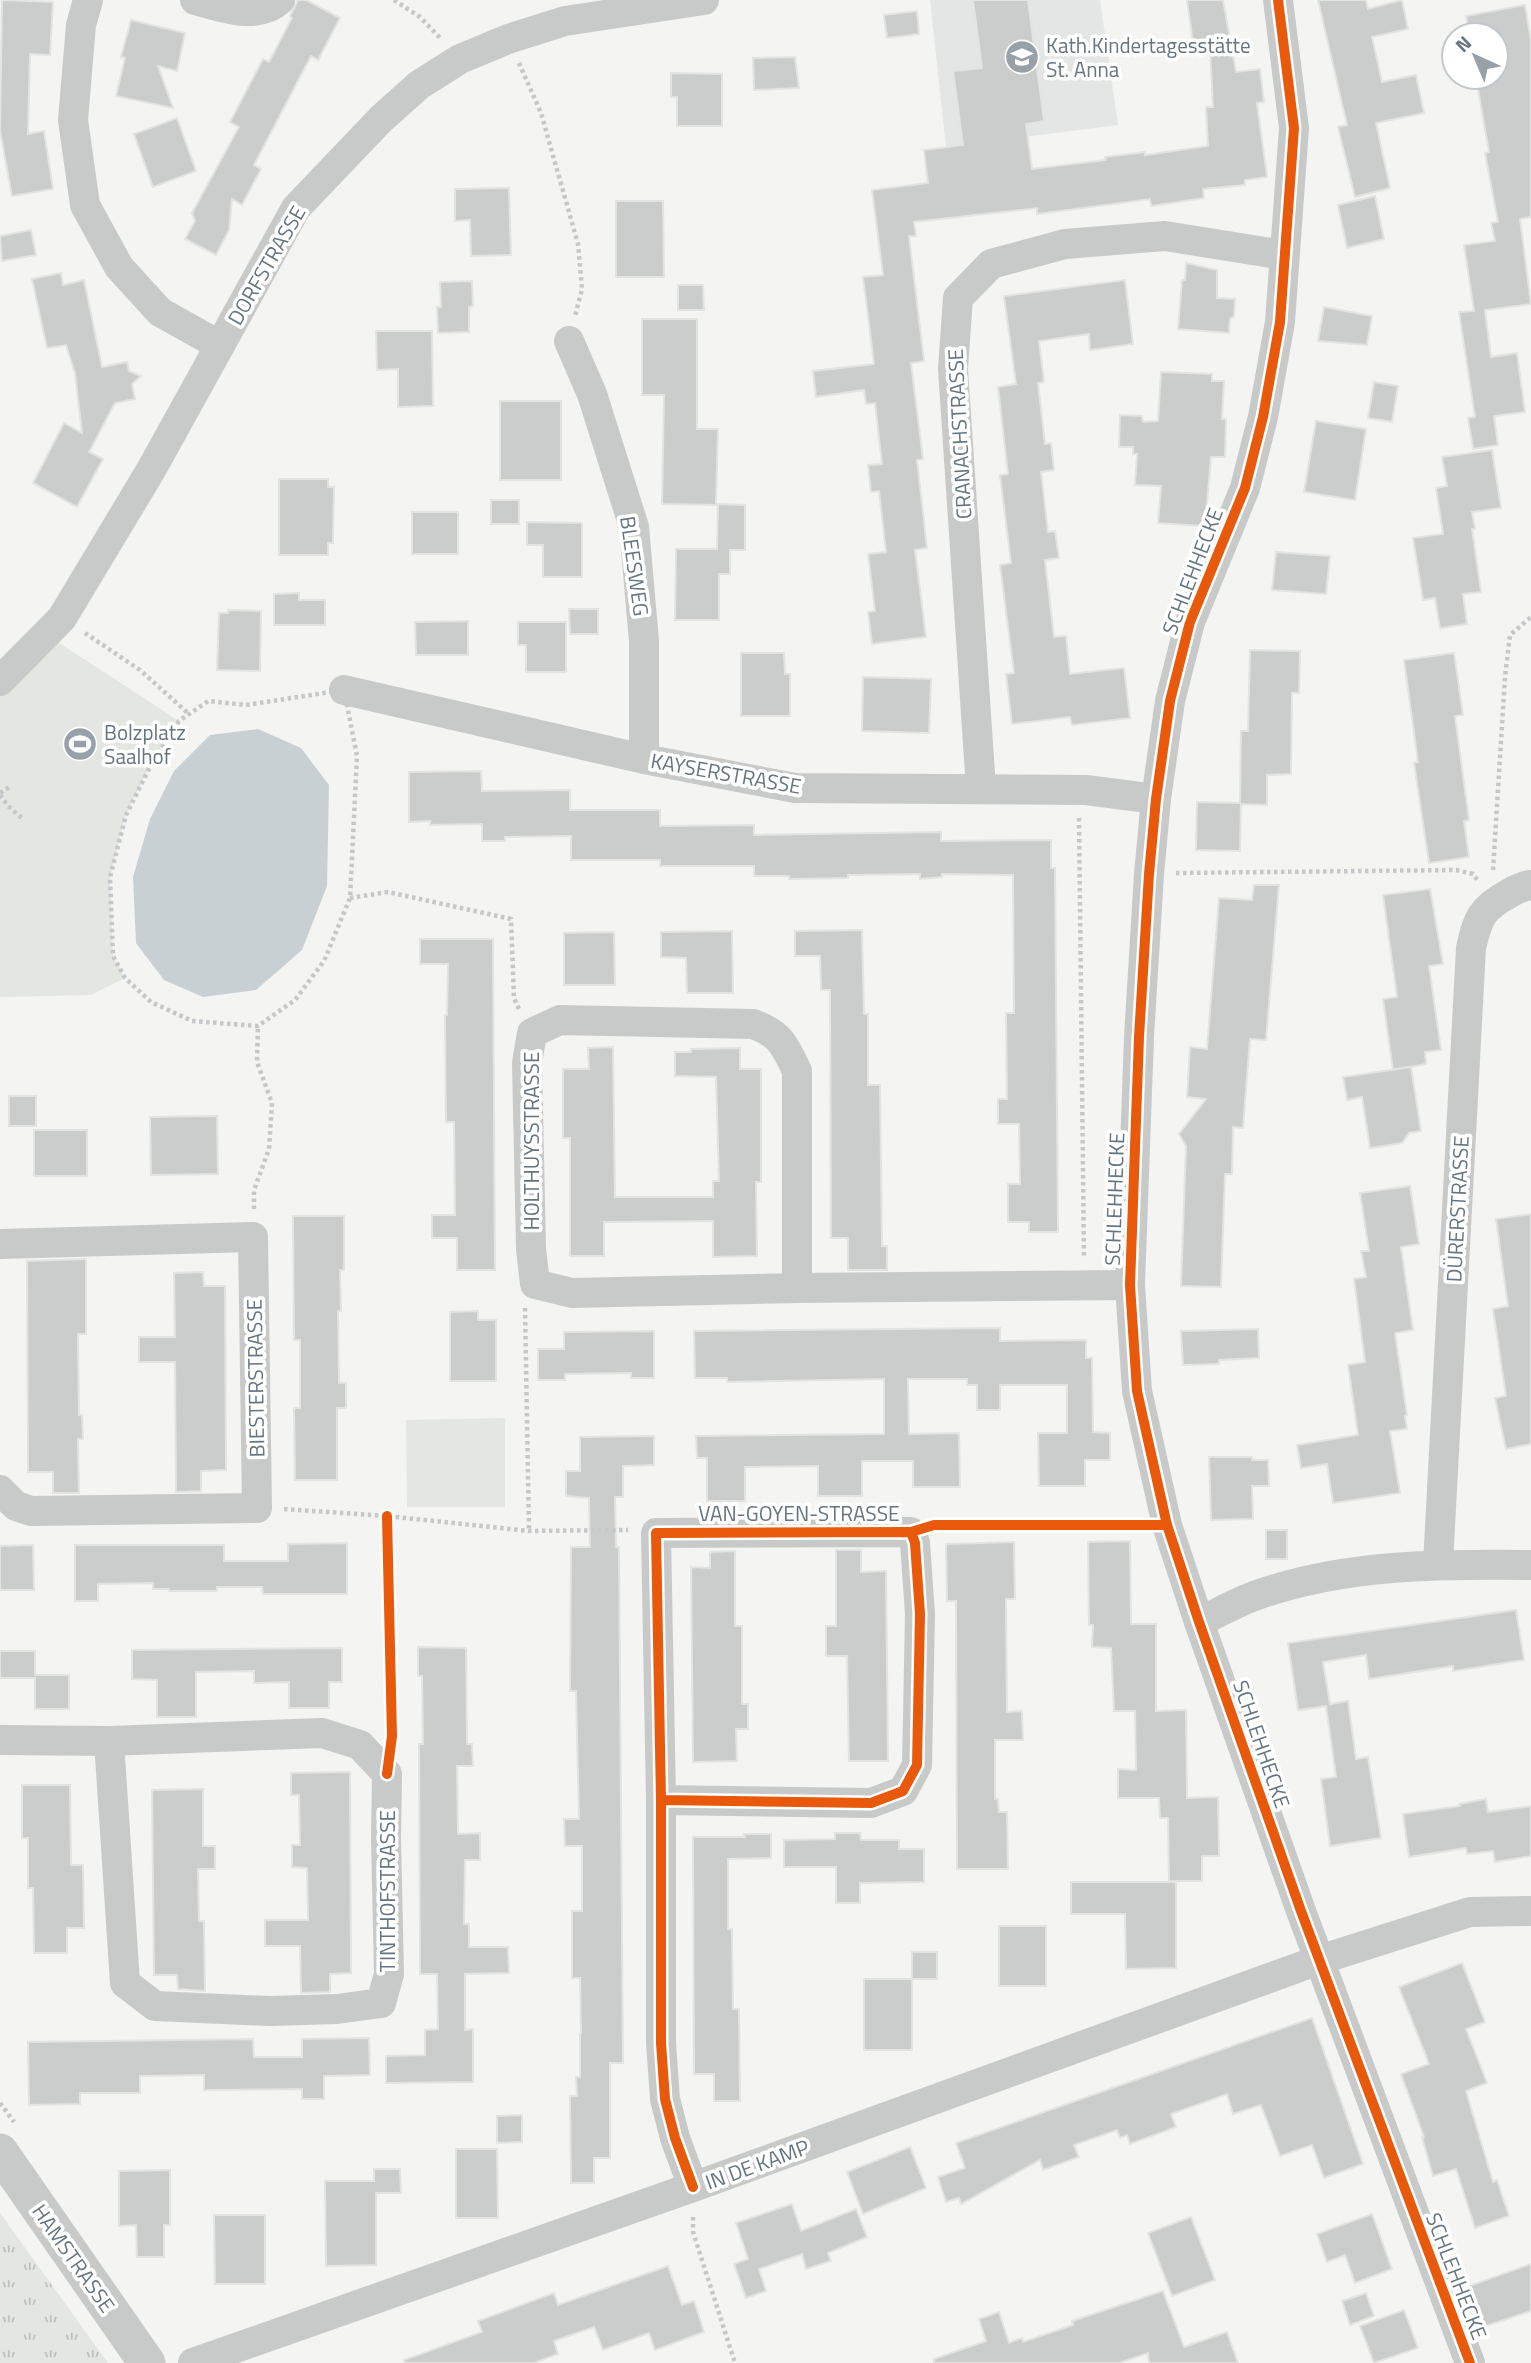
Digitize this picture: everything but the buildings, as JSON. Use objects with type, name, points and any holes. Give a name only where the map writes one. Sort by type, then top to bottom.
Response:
[{"type":"street","points":[[88,0],[81,25],[73,120],[85,205],[119,267],[160,312],[219,345]]},
{"type":"street","points":[[195,0],[242,12],[271,8],[280,0]]},
{"type":"street","name":"DORFSTRASSE","points":[[0,681],[62,618],[151,470],[296,208],[381,118],[419,85],[460,59],[508,40],[565,22],[704,0]]},
{"type":"street","name":"SCHLEHHECKE","points":[[1278,0],[1294,128],[1280,322],[1263,416],[1245,488],[1190,622],[1170,701],[1156,799],[1139,1037],[1130,1285],[1137,1391],[1167,1525],[1199,1622],[1319,1960],[1470,2363]]},
{"type":"street","name":"CRANACHSTRASSE","points":[[981,789],[953,369],[958,298],[991,264],[1065,244],[1165,236],[1284,255]]},
{"type":"street","name":"BLEESWEG","points":[[569,341],[592,394],[634,527],[644,640],[644,760]]},
{"type":"street","name":"KAYSERSTRASSE","points":[[344,690],[644,760],[795,788],[1086,790],[1156,799]]},
{"type":"street","points":[[1491,903],[1531,885]]},
{"type":"street","name":"DÜRERSTRASSE","points":[[1438,1564],[1471,948],[1477,923],[1491,903]]},
{"type":"street","name":"HOLTHUYSSTRASSE","points":[[535,1284],[531,1249],[527,1063],[532,1033],[560,1020],[753,1024],[769,1030],[784,1043],[797,1071],[797,1288]]},
{"type":"street","points":[[0,1244],[253,1237]]},
{"type":"street","name":"BIESTERSTRASSE","points":[[253,1237],[257,1508]]},
{"type":"street","points":[[535,1284],[572,1293],[1130,1285]]},
{"type":"street","points":[[0,1490],[6,1499],[16,1506],[31,1511],[257,1508]]},
{"type":"street","name":"VAN-GOYEN-STRASSE","points":[[656,1533],[911,1532],[915,1543],[920,1614],[917,1765],[903,1791],[871,1803],[661,1800]]},
{"type":"street","points":[[656,1533],[661,1800],[661,2043],[665,2099],[675,2138],[694,2187]]},
{"type":"street","points":[[1199,1622],[1257,1595],[1338,1573],[1438,1564],[1531,1564]]},
{"type":"street","name":"TINTHOFSTRASSE","points":[[0,1741],[110,1741],[322,1733],[360,1745],[387,1774],[389,1974],[380,2003],[337,2009],[269,2011],[155,2006],[125,1983],[110,1741]]},
{"type":"street","name":"IN DE KAMP","points":[[193,2363],[694,2187],[1319,1960],[1470,1912],[1531,1910]]},
{"type":"street","name":"HAMSTRASSE","points":[[0,2152],[147,2363]]},
{"type":"path","points":[[394,0],[420,17],[460,59]]},
{"type":"path","points":[[508,40],[541,113],[578,244],[582,289],[569,341]]},
{"type":"path","points":[[1491,903],[1510,635],[1531,617]]},
{"type":"path","points":[[62,618],[140,670],[189,714]]},
{"type":"path","points":[[344,690],[357,755],[350,898],[324,961],[295,1000],[258,1026],[192,1021],[151,1002],[125,978],[113,956],[110,877],[126,815],[152,761],[179,721],[189,714],[208,701],[246,705],[344,690]]},
{"type":"path","points":[[11,786],[0,794],[8,806],[23,819]]},
{"type":"path","points":[[1085,1286],[1079,817],[1086,790]]},
{"type":"path","points":[[1149,874],[1456,870],[1473,874],[1491,903]]},
{"type":"path","points":[[350,898],[388,892],[511,919],[514,998],[532,1033]]},
{"type":"path","points":[[253,1237],[254,1190],[269,1149],[272,1103],[257,1062],[258,1026]]},
{"type":"path","points":[[529,1531],[525,1304],[535,1284]]},
{"type":"path","points":[[257,1508],[376,1515],[529,1531],[634,1530],[656,1533]]},
{"type":"path","points":[[694,2187],[693,2232],[735,2363]]},
{"type":"shaded area","name":"Kath.Kindertagesstätte St. Anna","points":[[930,0],[1100,0],[1118,125],[946,147]]},
{"type":"shaded area","points":[[258,729],[301,748],[329,785],[327,886],[302,950],[256,990],[203,997],[164,980],[136,943],[133,877],[150,819],[174,771],[210,735]]},
{"type":"green space","points":[[47,635],[179,721],[152,761],[126,815],[110,877],[113,956],[125,978],[91,995],[0,997],[0,681]]},
{"type":"green space","points":[[505,1418],[505,1507],[407,1507],[406,1420]]},
{"type":"green space","points":[[0,2213],[108,2363],[0,2363]]},
{"type":"cycle path","points":[[1278,0],[1294,128],[1280,322],[1263,417],[1245,488],[1190,622],[1170,701],[1156,799],[1139,1037],[1130,1285],[1137,1391],[1167,1525],[1199,1622],[1301,1911],[1470,2363]]},
{"type":"cycle path","points":[[387,1516],[392,1736],[387,1774]]},
{"type":"cycle path","points":[[911,1532],[934,1525],[1167,1525]]},
{"type":"cycle path","points":[[661,1800],[871,1803],[903,1791],[917,1765],[920,1614],[915,1543],[911,1532],[656,1533],[661,1800],[661,2043],[665,2099],[675,2138],[693,2187]]},
{"type":"place","name":"Kath.Kindertagesstätte St. Anna","points":[[1022,57]]},
{"type":"place","name":"Bolzplatz Saalhof","points":[[80,744]]}]
